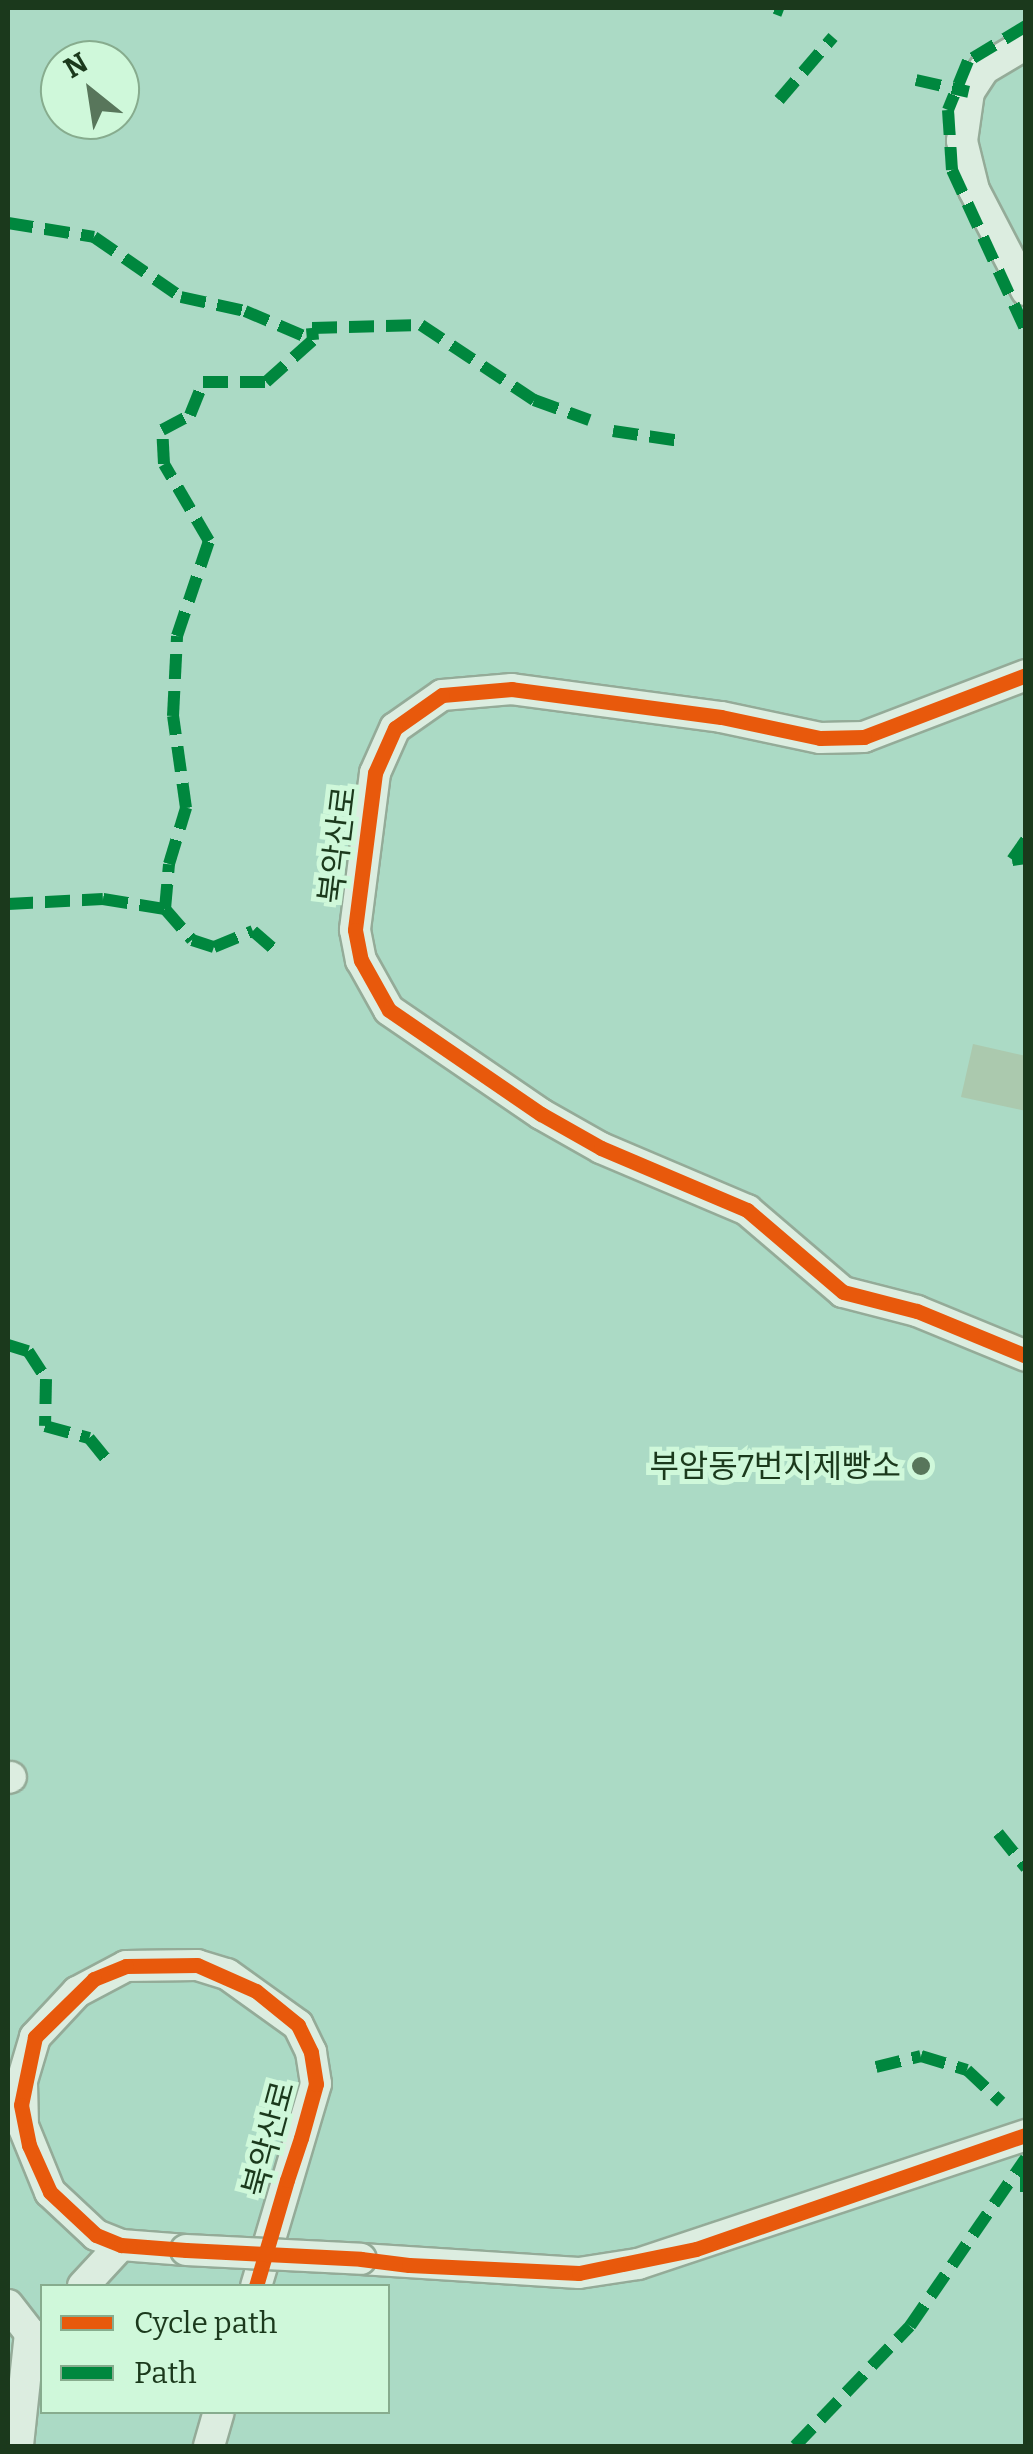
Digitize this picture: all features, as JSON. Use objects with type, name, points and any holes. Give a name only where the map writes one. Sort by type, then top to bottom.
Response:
[{"type":"street","points":[[1026,44],[984,69],[970,92],[962,141],[974,190],[1026,290]]},
{"type":"street","name":"북악산로","points":[[1026,676],[864,737],[820,738],[720,717],[512,689],[442,695],[395,728],[375,772],[355,930],[362,960],[389,1010],[541,1114],[601,1148],[747,1210],[843,1292],[917,1312],[1026,1356]]},
{"type":"street","name":"북악산로","points":[[257,2284],[316,2084],[312,2052],[298,2025],[227,1974],[165,1964],[126,1966],[94,1979],[48,2019],[27,2057],[22,2116],[38,2169],[70,2215],[121,2245],[186,2250],[361,2259],[580,2273],[638,2264],[1026,2135]]},
{"type":"street","points":[[85,2284],[121,2245]]},
{"type":"street","points":[[8,2305],[26,2334],[18,2446]]},
{"type":"street","points":[[209,2446],[218,2414]]},
{"type":"green space","points":[[8,8],[1025,8],[1025,2446],[8,2446]]},
{"type":"building","points":[[973,1044],[1026,1056],[1026,1111],[961,1097]]},
{"type":"marked path","points":[[775,8],[783,11]]},
{"type":"marked path","points":[[1026,26],[968,61],[948,110],[952,170],[1026,331]]},
{"type":"marked path","points":[[779,100],[833,37]]},
{"type":"marked path","points":[[916,80],[969,92]]},
{"type":"marked path","points":[[8,223],[94,237],[181,297],[245,311],[313,340]]},
{"type":"marked path","points":[[165,909],[169,864],[186,808],[173,716],[177,636],[209,541],[164,464],[162,430],[190,415],[203,382],[266,382],[313,340],[312,328],[421,325],[534,400],[589,420]]},
{"type":"marked path","points":[[613,431],[680,441]]},
{"type":"marked path","points":[[1026,840],[1012,860],[1026,858]]},
{"type":"marked path","points":[[8,904],[103,899],[165,909],[192,940],[214,947],[253,931],[279,954]]},
{"type":"marked path","points":[[8,1345],[28,1351],[46,1379],[45,1426],[89,1438],[110,1464]]},
{"type":"marked path","points":[[998,1833],[1026,1868]]},
{"type":"marked path","points":[[876,2067],[921,2056],[967,2070],[1001,2102]]},
{"type":"marked path","points":[[795,2446],[910,2326],[1026,2158]]},
{"type":"marked path","points":[[1026,2167],[1026,2199]]},
{"type":"cycle path","points":[[1026,675],[864,737],[820,738],[721,717],[512,689],[442,695],[395,728],[375,773],[355,930],[361,960],[389,1010],[541,1114],[601,1148],[747,1210],[843,1292],[917,1311],[1026,1356]]},
{"type":"cycle path","points":[[197,1965],[256,1991],[298,2025],[311,2052],[316,2084],[265,2254],[121,2245],[96,2235],[50,2192],[29,2145],[21,2105],[35,2037],[94,1979],[126,1966],[197,1965]]},
{"type":"cycle path","points":[[265,2254],[579,2273],[696,2249],[1026,2135]]},
{"type":"cycle path","points":[[257,2284],[265,2254]]},
{"type":"place","name":"부암동7번지제빵소","points":[[921,1466]]}]
